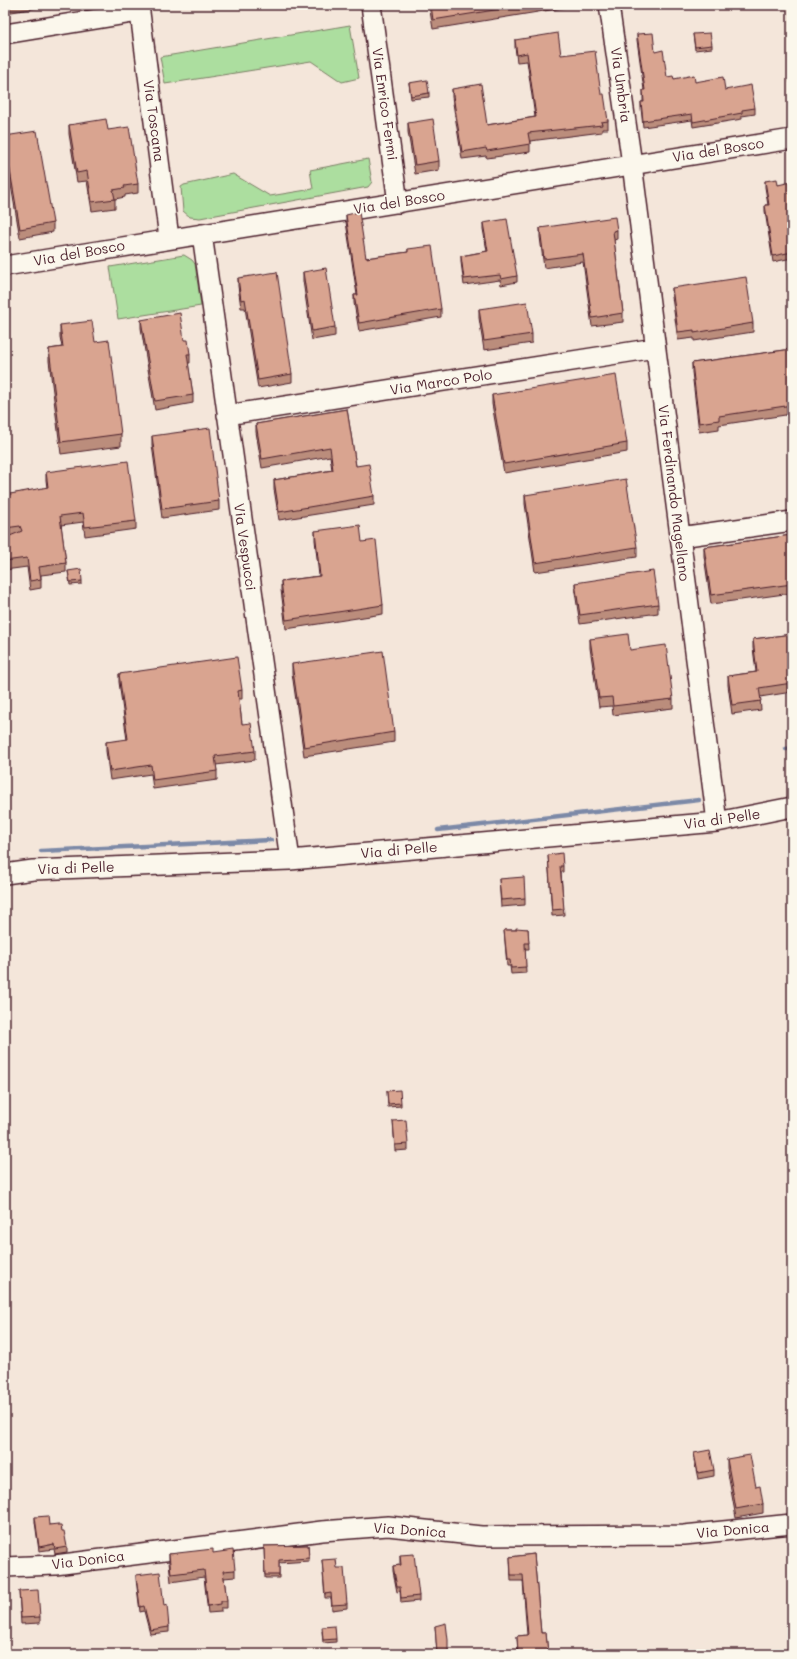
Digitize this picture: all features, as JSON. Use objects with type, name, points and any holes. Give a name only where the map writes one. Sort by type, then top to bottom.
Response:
[{"type":"street","name":"Via Enrico Fermi","points":[[371,5],[398,202]]},
{"type":"street","name":"Via Umbria","points":[[609,5],[632,164]]},
{"type":"street","points":[[5,34],[139,8]]},
{"type":"street","name":"Via Toscana","points":[[139,8],[169,238]]},
{"type":"street","name":"Via del Bosco","points":[[5,266],[169,238],[202,234],[792,138]]},
{"type":"street","name":"Via Ferdinando Magellano","points":[[632,164],[717,822]]},
{"type":"street","name":"Via Vespucci","points":[[202,234],[290,860]]},
{"type":"street","name":"Via Marco Polo","points":[[227,415],[655,348]]},
{"type":"street","points":[[680,537],[792,521]]},
{"type":"street","name":"Via di Pelle","points":[[5,874],[33,870],[290,860],[717,822],[792,807]]},
{"type":"street","name":"Via Donica","points":[[5,1567],[55,1565],[314,1532],[388,1526],[481,1536],[520,1536],[684,1535],[792,1524]]},
{"type":"green space","points":[[350,25],[359,78],[342,82],[311,61],[165,84],[160,57]]},
{"type":"green space","points":[[368,159],[372,182],[368,187],[200,218],[190,217],[183,211],[181,187],[184,185],[233,174],[270,196],[313,189],[310,170]]},
{"type":"green space","points":[[184,255],[195,264],[201,306],[118,319],[110,267]]},
{"type":"building","points":[[431,5],[525,5],[433,20]]},
{"type":"building","points":[[558,33],[561,55],[595,51],[601,94],[604,94],[608,121],[601,122],[602,125],[528,133],[530,144],[487,151],[486,148],[462,152],[452,89],[481,84],[487,125],[536,117],[527,53],[517,55],[515,40]]},
{"type":"building","points":[[653,33],[655,52],[663,50],[667,77],[673,76],[674,79],[694,75],[695,82],[723,77],[725,90],[751,85],[755,108],[742,110],[742,113],[693,122],[692,114],[643,121],[641,102],[644,102],[643,90],[645,90],[637,34]]},
{"type":"building","points":[[710,33],[712,45],[695,47],[693,34]]},
{"type":"building","points":[[790,75],[792,75],[792,86]]},
{"type":"building","points":[[427,80],[429,93],[411,96],[409,83]]},
{"type":"building","points":[[106,119],[108,130],[129,127],[138,184],[124,186],[125,188],[113,190],[115,199],[92,202],[87,171],[77,173],[69,125]]},
{"type":"building","points":[[433,119],[439,161],[415,165],[408,123]]},
{"type":"building","points":[[37,131],[53,223],[20,229],[5,136]]},
{"type":"building","points":[[777,179],[778,185],[791,182],[792,186],[792,252],[773,256],[765,205],[769,205],[765,181]]},
{"type":"building","points":[[359,212],[366,258],[408,252],[408,249],[432,246],[441,309],[359,323],[354,295],[358,295],[346,215]]},
{"type":"building","points":[[615,217],[617,230],[613,231],[623,313],[592,318],[583,254],[544,259],[540,228]]},
{"type":"building","points":[[507,219],[517,276],[501,279],[500,275],[464,279],[461,256],[488,251],[483,223]]},
{"type":"building","points":[[326,268],[335,327],[312,331],[303,272]]},
{"type":"building","points":[[277,272],[292,374],[258,380],[245,299],[241,300],[238,278]]},
{"type":"building","points":[[746,277],[753,323],[694,333],[694,330],[678,332],[672,288]]},
{"type":"building","points":[[527,302],[532,334],[484,341],[479,309]]},
{"type":"building","points":[[180,313],[184,340],[188,340],[190,354],[187,354],[193,395],[155,401],[141,320]]},
{"type":"building","points":[[92,321],[95,342],[109,340],[121,434],[61,442],[49,349],[63,347],[60,325]]},
{"type":"building","points":[[792,349],[792,405],[719,416],[719,420],[699,423],[692,363]]},
{"type":"building","points":[[616,375],[627,443],[504,464],[492,395]]},
{"type":"building","points":[[347,409],[356,466],[369,464],[374,496],[279,512],[274,480],[333,470],[330,447],[262,459],[256,424]]},
{"type":"building","points":[[210,428],[219,501],[162,509],[152,436]]},
{"type":"building","points":[[128,461],[136,521],[85,527],[83,513],[60,516],[66,563],[39,567],[41,579],[30,581],[27,558],[5,561],[5,538],[22,531],[20,526],[5,528],[5,495],[48,487],[46,472]]},
{"type":"building","points":[[626,479],[637,547],[535,563],[525,495]]},
{"type":"building","points":[[360,525],[362,542],[376,540],[383,605],[286,620],[281,581],[320,576],[315,531]]},
{"type":"building","points":[[792,535],[792,584],[711,595],[704,547]]},
{"type":"building","points":[[81,569],[82,581],[70,582],[68,571]]},
{"type":"building","points":[[653,571],[658,604],[580,615],[575,583]]},
{"type":"building","points":[[628,634],[630,650],[666,645],[673,699],[613,706],[612,697],[599,698],[590,639]]},
{"type":"building","points":[[792,634],[792,683],[759,688],[761,701],[732,705],[728,676],[757,672],[753,639]]},
{"type":"building","points":[[383,651],[394,732],[304,747],[292,664]]},
{"type":"building","points":[[237,657],[242,690],[238,691],[242,724],[251,723],[255,751],[215,756],[217,771],[153,780],[151,765],[110,771],[106,742],[128,739],[119,674]]},
{"type":"building","points":[[562,853],[563,866],[560,866],[564,909],[552,910],[548,855]]},
{"type":"building","points":[[524,877],[525,898],[501,900],[499,879]]},
{"type":"building","points":[[516,928],[528,929],[529,943],[525,943],[526,967],[511,968],[510,960],[507,960],[504,930],[516,930]]},
{"type":"building","points":[[400,1090],[401,1103],[388,1104],[387,1091]]},
{"type":"building","points":[[406,1120],[408,1144],[395,1145],[393,1121]]},
{"type":"building","points":[[710,1450],[714,1470],[698,1473],[694,1453]]},
{"type":"building","points":[[750,1455],[756,1487],[760,1486],[763,1504],[736,1509],[727,1459]]},
{"type":"building","points":[[48,1516],[49,1525],[58,1524],[58,1526],[61,1526],[62,1531],[64,1531],[67,1547],[55,1549],[54,1544],[39,1547],[35,1517]]},
{"type":"building","points":[[308,1545],[309,1558],[279,1560],[279,1575],[265,1575],[264,1546]]},
{"type":"building","points":[[213,1549],[213,1553],[233,1550],[235,1570],[223,1571],[227,1601],[221,1601],[221,1604],[208,1606],[204,1570],[171,1574],[169,1554]]},
{"type":"building","points":[[414,1554],[419,1596],[401,1598],[400,1587],[397,1587],[393,1566],[401,1565],[400,1555]]},
{"type":"building","points":[[534,1554],[541,1633],[546,1633],[548,1653],[518,1654],[517,1636],[528,1635],[523,1575],[511,1575],[510,1557]]},
{"type":"building","points":[[336,1559],[337,1568],[344,1568],[347,1604],[332,1605],[331,1593],[325,1594],[322,1560]]},
{"type":"building","points":[[160,1572],[164,1606],[167,1605],[169,1627],[150,1630],[144,1606],[140,1607],[136,1575]]},
{"type":"building","points":[[38,1590],[40,1617],[21,1618],[19,1591]]},
{"type":"building","points":[[446,1623],[448,1654],[437,1654],[435,1626]]},
{"type":"building","points":[[335,1626],[336,1639],[323,1640],[322,1627]]},
{"type":"waterway","points":[[786,749],[792,748]]},
{"type":"waterway","points":[[438,830],[699,800]]},
{"type":"waterway","points":[[41,851],[271,840]]}]
